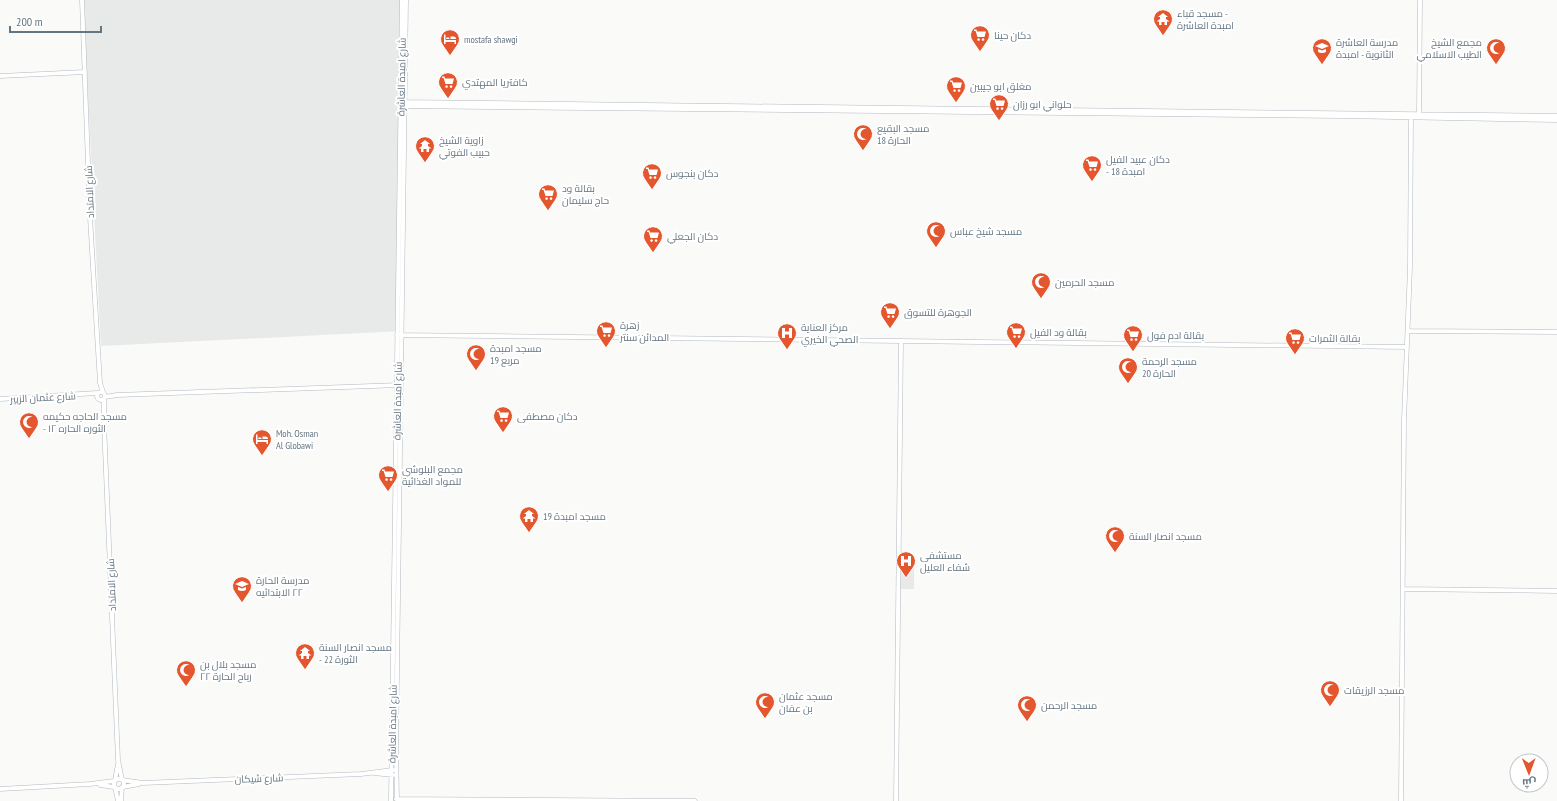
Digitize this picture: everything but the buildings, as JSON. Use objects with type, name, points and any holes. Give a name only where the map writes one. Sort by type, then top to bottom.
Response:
[{"type":"street","name":"شارع الامتداد","points":[[82,0],[90,217],[100,383],[104,409],[118,760],[122,780]]},
{"type":"street","name":"شارع امبدة العاشرة","points":[[402,0],[403,104]]},
{"type":"street","name":"شارع امبدة العاشرة","points":[[391,800],[394,772],[403,104],[406,0]]},
{"type":"street","points":[[1419,116],[1420,0]]},
{"type":"street","points":[[0,76],[85,72]]},
{"type":"street","points":[[403,104],[1412,116],[1557,116]]},
{"type":"street","points":[[1401,801],[1404,589],[1404,420],[1410,267],[1412,116]]},
{"type":"street","points":[[1419,116],[1557,120]]},
{"type":"street","points":[[1408,331],[1557,332]]},
{"type":"street","points":[[400,335],[1407,347]]},
{"type":"street","points":[[896,801],[901,341]]},
{"type":"street","name":"شارع عثمان الزبير","points":[[0,399],[399,385]]},
{"type":"street","points":[[104,409],[115,396]]},
{"type":"street","points":[[1404,589],[1557,591]]},
{"type":"street","name":"شارع الامتداد","points":[[115,781],[118,760]]},
{"type":"street","name":"شارع شيكان","points":[[122,787],[143,783],[374,773],[381,770],[394,772]]},
{"type":"street","name":"شارع امبدة العاشرة","points":[[394,772],[397,800]]},
{"type":"street","points":[[0,789],[90,784],[115,781],[117,779],[122,780],[124,783],[120,801]]},
{"type":"street","name":"شارع شيكان","points":[[122,780],[143,783]]},
{"type":"street","points":[[115,781],[114,787],[120,801]]},
{"type":"street","points":[[90,784],[114,787],[118,789],[122,787]]},
{"type":"street","points":[[391,800],[695,801]]},
{"type":"shaded area","points":[[83,0],[406,0],[402,331],[101,346]]},
{"type":"shaded area","name":"مستشفى شفاء العليل","points":[[899,566],[914,566],[914,589],[899,589]]},
{"type":"place","name":"مسجد قباء - امبدة العاشرة","points":[[1163,36]]},
{"type":"place","name":"دكان حينا","points":[[980,52]]},
{"type":"place","name":"mostafa shawgi","points":[[450,56]]},
{"type":"place","name":"مدرسة العاشرة الثانوية - امبدة","points":[[1322,65]]},
{"type":"place","name":"مجمع الشيخ الطيب الاسلامي","points":[[1496,65]]},
{"type":"place","name":"كافتريا المهتدي","points":[[448,99]]},
{"type":"place","name":"مغلق ابو جيبين","points":[[956,103]]},
{"type":"place","name":"حلواني ابو رزان","points":[[999,121]]},
{"type":"place","name":"مسجد البقيع الحارة 18","points":[[863,151]]},
{"type":"place","name":"زاوية الشيخ حبيب الفوتي","points":[[425,163]]},
{"type":"place","name":"دكان عبيد الفيل - امبدة 18","points":[[1092,182]]},
{"type":"place","name":"دكان بنجوس","points":[[652,190]]},
{"type":"place","name":"بقالة ود حاج سليمان","points":[[548,211]]},
{"type":"place","name":"مسجد شيخ عباس","points":[[936,248]]},
{"type":"place","name":"دكان الجعلي","points":[[653,253]]},
{"type":"place","name":"مسجد الحرمين","points":[[1041,299]]},
{"type":"place","name":"الجوهرة للتسوق","points":[[890,329]]},
{"type":"place","name":"زهرة المدائن سنتر","points":[[606,348]]},
{"type":"place","name":"بقالة ود الفيل","points":[[1016,349]]},
{"type":"place","name":"مركز العناية الصحي الخيري","points":[[787,350]]},
{"type":"place","name":"بقالة ادم فول","points":[[1133,352]]},
{"type":"place","name":"بقالة الثمرات","points":[[1295,355]]},
{"type":"place","name":"مسجد امبدة مربع 19","points":[[476,371]]},
{"type":"place","name":"مسجد الرحمة الحارة 20","points":[[1128,384]]},
{"type":"place","name":"دكان مصطفى","points":[[503,433]]},
{"type":"place","name":"مسجد الحاجه حكيمه - الثوره الحاره ١٢","points":[[29,439]]},
{"type":"place","name":"Moh. Osman Al Globawi","points":[[262,456]]},
{"type":"place","name":"مجمع البلوشي للمواد الغذائية","points":[[388,492]]},
{"type":"place","name":"مسجد امبدة 19","points":[[529,533]]},
{"type":"place","name":"مسجد انصار السنة","points":[[1115,553]]},
{"type":"place","name":"مستشفى شفاء العليل","points":[[906,578]]},
{"type":"place","name":"مدرسة الحارة ٢٢ الابتدائيه","points":[[242,603]]},
{"type":"place","name":"مسجد انصار السنة - الثورة 22","points":[[305,670]]},
{"type":"place","name":"مسجد بلال بن رباح الحارة ٢٢","points":[[186,687]]},
{"type":"place","name":"مسجد الرزيقات","points":[[1330,707]]},
{"type":"place","name":"مسجد عثمان بن عفان","points":[[765,719]]},
{"type":"place","name":"مسجد الرحمن","points":[[1027,722]]}]
